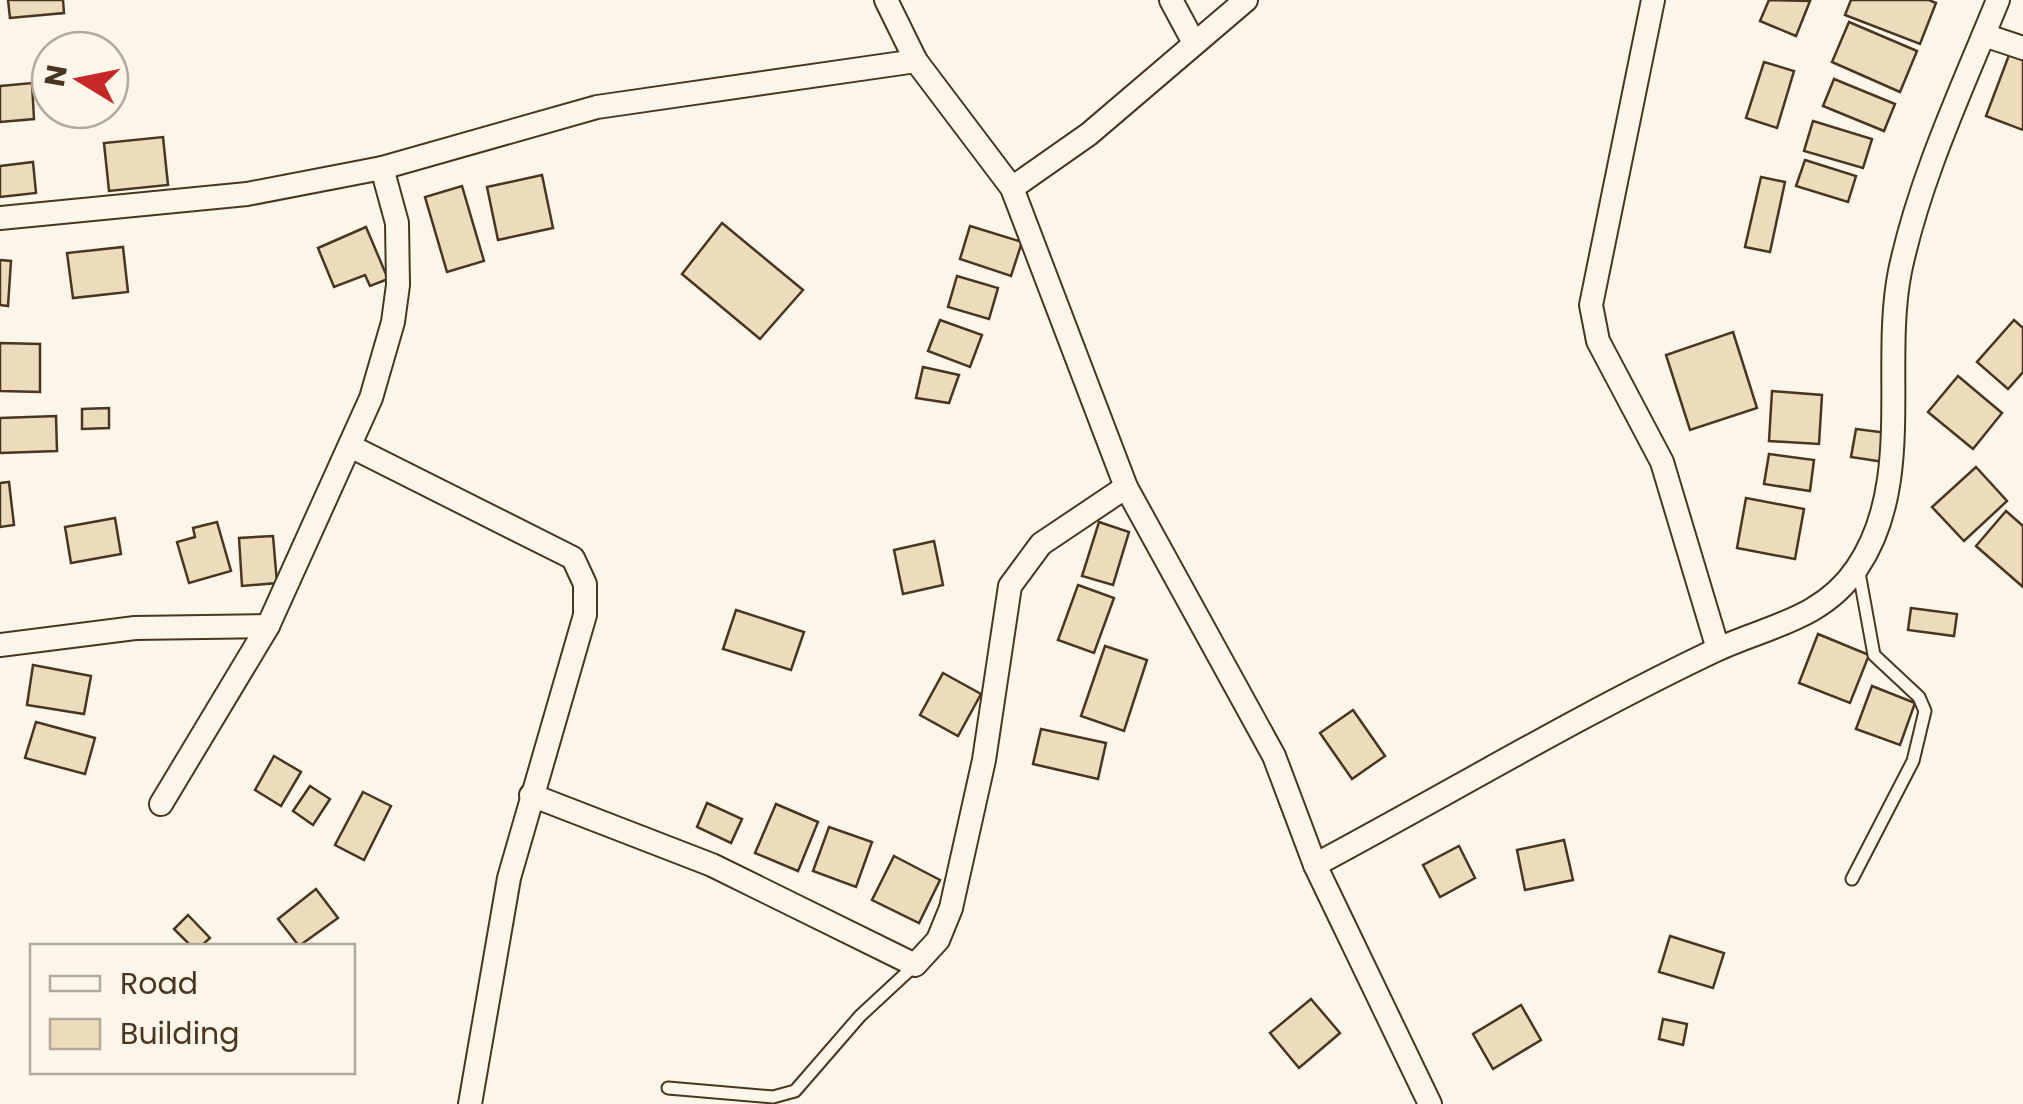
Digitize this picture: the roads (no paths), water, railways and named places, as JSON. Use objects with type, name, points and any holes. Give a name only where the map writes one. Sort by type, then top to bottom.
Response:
[{"type":"street","points":[[886,0],[916,61],[1012,188],[1126,487],[1274,756],[1315,865],[1430,1104]]},
{"type":"street","points":[[1172,0],[1193,42]]},
{"type":"street","points":[[1012,188],[1089,134],[1246,0]]},
{"type":"street","points":[[1652,0],[1590,305],[1598,340],[1662,462],[1718,649]]},
{"type":"street","points":[[1315,865],[1718,649],[1815,610],[1858,567],[1876,532],[1892,451],[1893,322],[1910,229],[1998,0]]},
{"type":"street","points":[[1984,35],[2023,48]]},
{"type":"street","points":[[0,218],[247,194],[382,168],[597,108],[916,61]]},
{"type":"street","points":[[161,804],[268,626],[352,447],[384,359],[398,285],[396,223],[382,168]]},
{"type":"street","points":[[352,447],[572,558],[580,570],[587,600],[586,616],[531,795],[492,963],[470,1104]]},
{"type":"street","points":[[531,795],[712,865],[915,965],[938,940],[951,908],[984,760],[1010,586],[1041,544],[1126,487]]},
{"type":"street","points":[[0,645],[135,628],[268,626]]},
{"type":"lane","points":[[1852,879],[1913,761],[1925,711],[1919,697],[1874,655],[1858,567]]},
{"type":"lane","points":[[668,1088],[773,1097],[796,1091],[860,1016],[915,965]]}]
